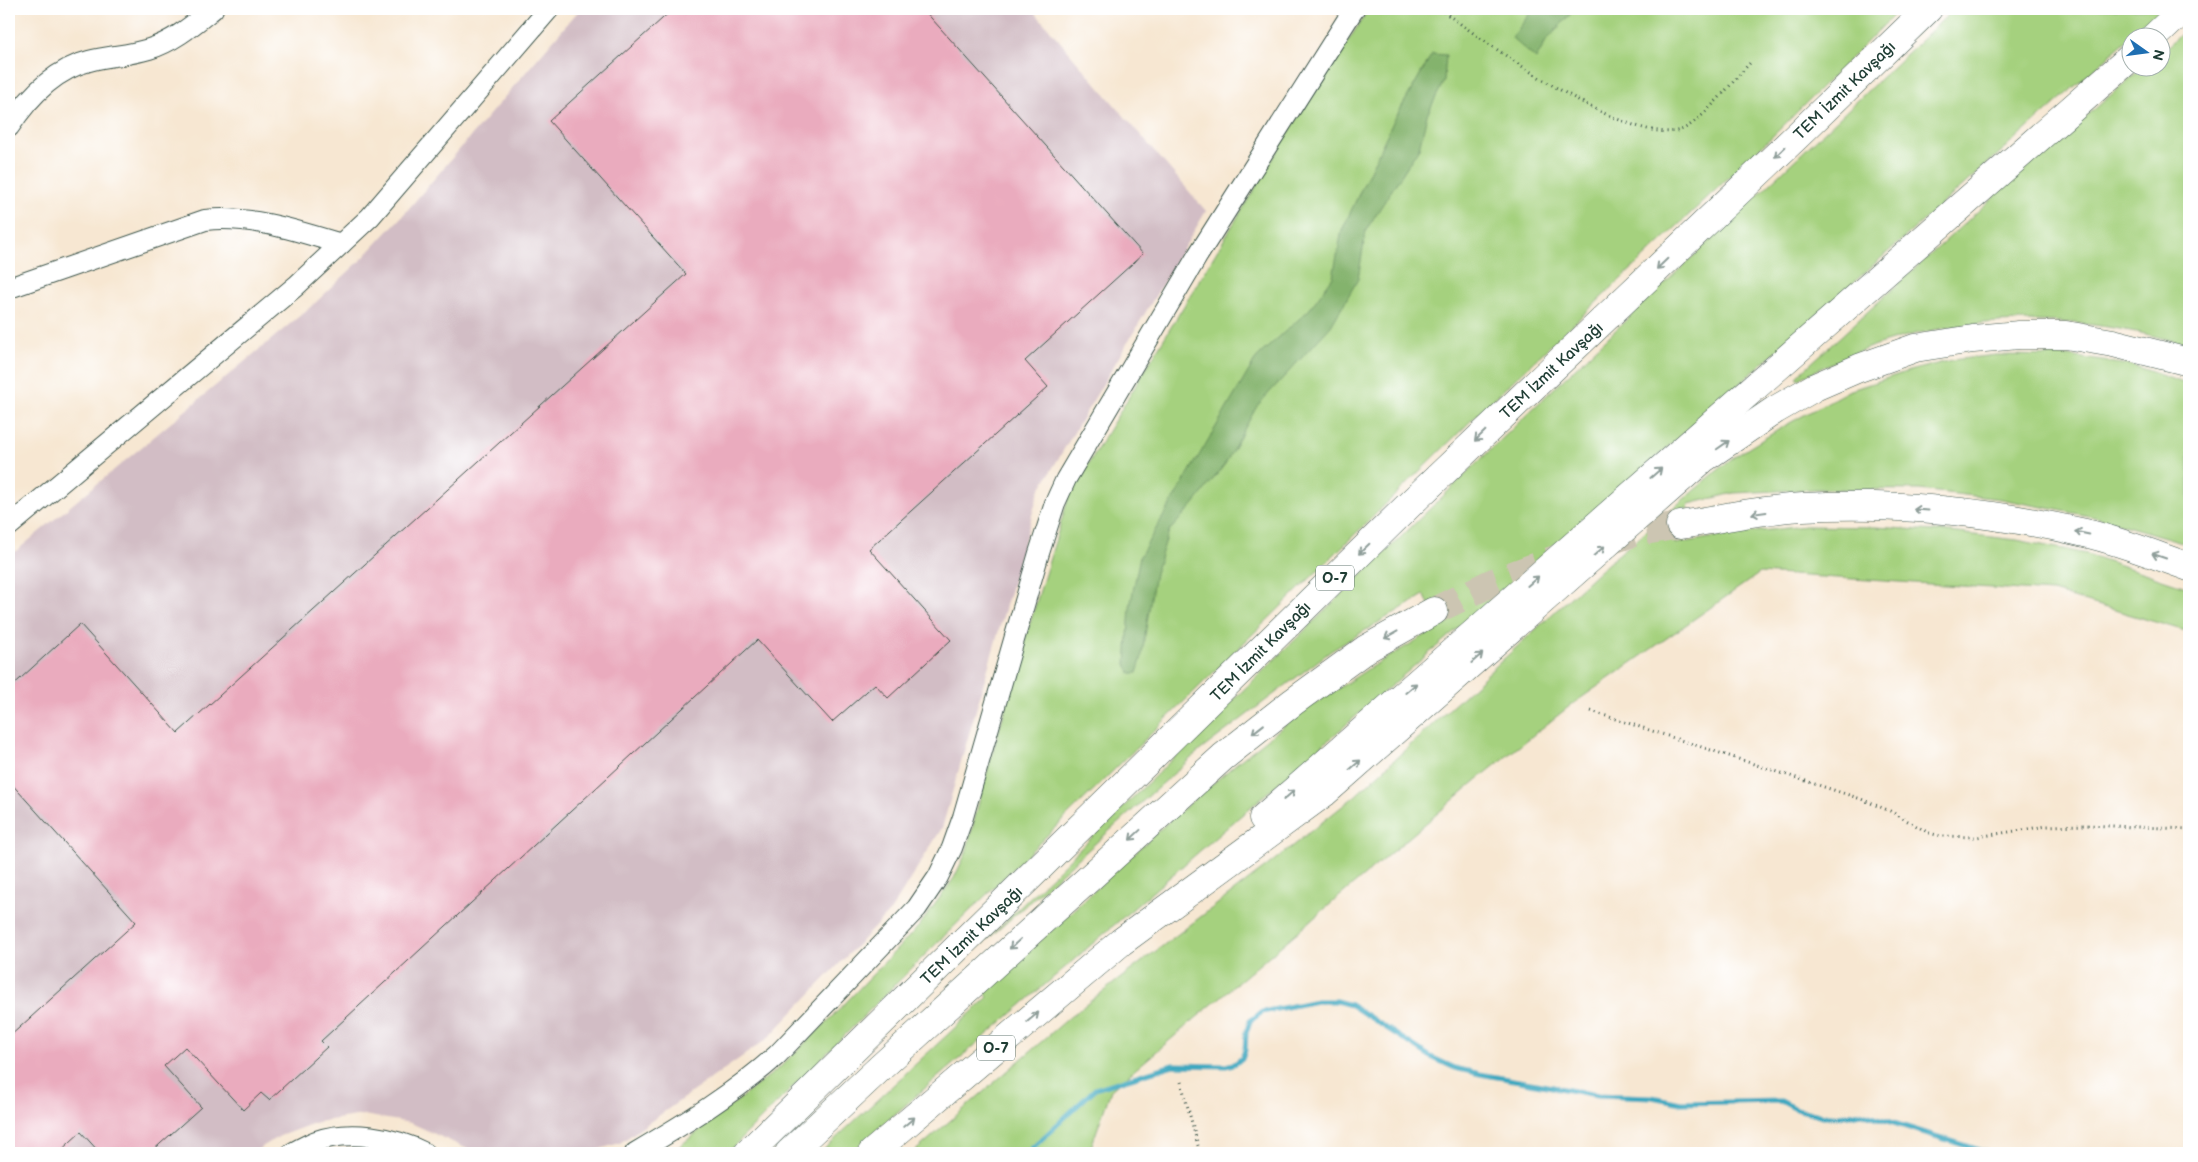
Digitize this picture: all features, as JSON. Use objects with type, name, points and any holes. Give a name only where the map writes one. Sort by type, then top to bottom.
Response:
[{"type":"highway","name":"TEM İzmit Kavşağı","points":[[748,1153],[1419,496],[1928,9]]},
{"type":"highway","points":[[2164,28],[2184,9]]},
{"type":"highway","name":"O-7","points":[[872,1153],[1121,942],[2120,67]]},
{"type":"highway","points":[[1121,942],[1324,792],[1703,459],[1774,410],[1815,387],[1915,348],[1973,339],[2019,335],[2066,335],[2146,350],[2189,362]]},
{"type":"highway","points":[[1680,525],[1802,507],[1870,506],[1957,512],[2018,520],[2086,534],[2189,567]]},
{"type":"highway","points":[[789,1153],[887,1061],[1223,757],[1293,702],[1366,649],[1434,611]]},
{"type":"street","points":[[9,127],[36,91],[55,76],[87,61],[150,49],[186,30],[213,9]]},
{"type":"street","points":[[9,526],[296,286],[370,217],[549,9]]},
{"type":"street","points":[[635,1153],[676,1128],[758,1072],[777,1055],[917,908],[938,877],[952,848],[963,817],[1042,544],[1055,503],[1066,479],[1198,255],[1354,9]]},
{"type":"street","points":[[9,288],[205,220],[224,218],[278,227],[341,244]]},
{"type":"street","points":[[292,1153],[317,1141],[348,1136],[369,1136],[393,1140],[424,1153]]},
{"type":"path","points":[[1440,9],[1537,78],[1611,116],[1646,130],[1667,133],[1682,129],[1696,122],[1750,63]]},
{"type":"path","points":[[1591,711],[1861,799],[1941,836],[1977,837],[2047,826],[2085,825],[2189,829]]},
{"type":"path","points":[[1181,1082],[1200,1153]]},
{"type":"shaded area","points":[[580,9],[1032,9],[1206,211],[1039,491],[942,828],[891,910],[767,1039],[620,1143],[586,1153],[476,1153],[411,1123],[363,1115],[317,1122],[280,1136],[252,1153],[9,1153],[9,557],[314,304],[363,258],[404,214]]},
{"type":"green space","points":[[1369,9],[1900,9],[1779,130],[1479,413],[935,945],[727,1153],[671,1153],[779,1068],[832,1017],[919,926],[954,878],[966,853],[1023,646],[1069,496],[1298,117]]},
{"type":"green space","points":[[1533,9],[1575,9],[1546,41],[1536,59],[1512,38]]},
{"type":"green space","points":[[1954,9],[2162,9],[2141,28],[2120,28],[2120,46],[1676,440],[850,1153],[820,1153],[988,997],[985,992],[1168,822],[1238,762],[1299,714],[1371,667],[1441,626],[1424,595],[1331,651],[1198,752],[980,946],[1547,395]]},
{"type":"green space","points":[[2189,27],[2189,346],[2122,329],[2088,324],[2018,321],[1984,323],[1949,327],[1885,342],[1827,365],[1799,379],[1796,377],[1999,192],[2130,78],[2170,78],[2170,44]]},
{"type":"green space","points":[[1432,54],[1446,55],[1444,81],[1427,115],[1419,148],[1366,230],[1358,279],[1331,326],[1257,406],[1225,464],[1194,504],[1169,531],[1155,573],[1141,660],[1137,673],[1130,673],[1126,664],[1130,607],[1140,556],[1257,357],[1309,310],[1333,277],[1342,230],[1393,122]]},
{"type":"green space","points":[[1996,355],[2070,356],[2135,366],[2189,385],[2189,544],[2099,518],[2001,499],[1919,490],[1819,489],[1734,493],[1689,504],[1675,544],[1726,535],[1805,526],[1876,527],[1949,532],[2017,540],[2087,554],[2189,588],[2189,632],[2053,592],[1760,573],[1571,705],[1478,779],[1111,1090],[1089,1153],[913,1153],[1071,1016],[1355,796],[1599,571],[1731,459],[1786,425],[1848,391],[1909,371],[1952,360]]},
{"type":"building","points":[[673,9],[923,9],[1143,254],[1025,361],[1048,387],[869,549],[951,640],[888,698],[875,684],[832,722],[757,640],[321,1041],[327,1047],[269,1100],[261,1093],[243,1110],[185,1047],[164,1066],[201,1107],[150,1153],[100,1153],[81,1132],[58,1153],[9,1153],[9,1037],[136,922],[9,781],[9,689],[80,624],[178,733],[686,274],[549,121]]},
{"type":"waterway","points":[[1027,1153],[1095,1089],[1173,1065],[1226,1066],[1236,1063],[1242,1058],[1245,1050],[1246,1033],[1250,1021],[1262,1012],[1317,1001],[1336,1001],[1351,1005],[1431,1057],[1455,1068],[1480,1074],[1597,1095],[1652,1097],[1681,1103],[1781,1101],[1796,1109],[1823,1116],[1862,1113],[1989,1153]]},
{"type":"tunnel","points":[[1606,542],[1633,533],[1680,525]]},
{"type":"tunnel","points":[[1434,611],[1491,583],[1558,558]]}]
